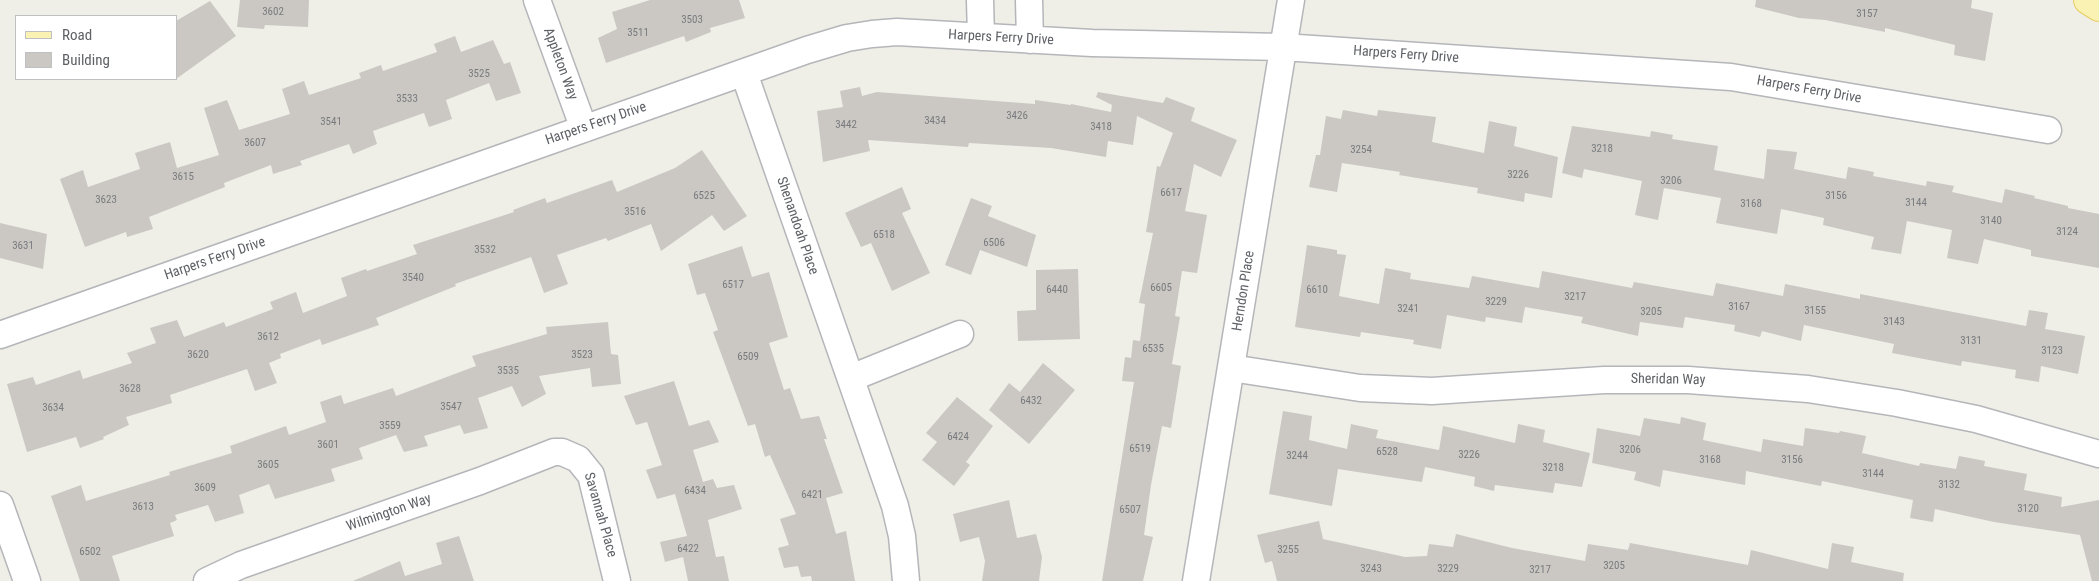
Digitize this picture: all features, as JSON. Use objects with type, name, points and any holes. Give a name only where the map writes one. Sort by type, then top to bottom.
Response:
[{"type":"main road","points":[[2088,0],[2099,7]]},
{"type":"street","name":"Appleton Way","points":[[538,0],[584,129]]},
{"type":"street","points":[[980,0],[980,37]]},
{"type":"street","points":[[1029,0],[1030,40]]},
{"type":"street","name":"Herndon Place","points":[[1196,581],[1291,0]]},
{"type":"street","name":"Harpers Ferry Drive","points":[[0,335],[807,50],[863,35],[897,32],[1030,40],[1283,47],[1731,77],[2048,130]]},
{"type":"street","name":"Shenandoah Place","points":[[744,73],[895,506],[902,536],[906,581]]},
{"type":"street","points":[[851,378],[960,334]]},
{"type":"street","name":"Sheridan Way","points":[[1231,368],[1360,388],[1432,391],[1604,380],[1688,380],[1790,387],[1897,403],[1976,419],[2099,454]]},
{"type":"street","name":"Wilmington Way","points":[[208,581],[242,565],[480,481],[538,456],[554,452],[571,456]]},
{"type":"street","name":"Savannah Place","points":[[571,456],[586,466],[591,475],[617,581]]},
{"type":"street","points":[[0,505],[27,581]]},
{"type":"building","points":[[240,0],[309,0],[308,27],[265,25],[264,29],[237,27]]},
{"type":"building","points":[[650,0],[739,0],[745,18],[710,28],[711,32],[686,42],[684,36],[606,63],[598,38],[617,29],[612,12]]},
{"type":"building","points":[[1756,0],[1972,0],[1971,8],[1993,13],[1985,61],[1954,55],[1955,45],[1885,28],[1885,32],[1825,20],[1799,18],[1755,7]]},
{"type":"building","points":[[210,1],[236,36],[178,78],[178,20]]},
{"type":"building","points":[[455,36],[461,52],[493,40],[504,64],[510,62],[521,93],[496,101],[489,83],[446,100],[452,119],[429,127],[424,113],[373,131],[377,144],[353,154],[349,144],[300,161],[302,165],[273,174],[271,165],[224,183],[225,187],[149,217],[153,229],[127,237],[126,232],[85,247],[60,179],[83,170],[88,187],[140,169],[135,153],[170,142],[177,168],[219,155],[204,108],[227,100],[239,130],[290,114],[282,89],[304,81],[309,95],[361,78],[359,73],[381,65],[383,71],[437,52],[434,44]]},
{"type":"building","points":[[860,87],[862,96],[877,92],[1035,104],[1035,100],[1071,104],[1111,112],[1112,105],[1096,97],[1098,92],[1163,103],[1166,97],[1195,108],[1191,121],[1237,140],[1221,177],[1194,164],[1185,211],[1207,215],[1197,273],[1182,271],[1175,316],[1180,317],[1172,364],[1181,366],[1171,428],[1162,426],[1151,485],[1144,535],[1153,537],[1143,581],[1102,581],[1134,382],[1122,381],[1125,357],[1131,358],[1133,340],[1140,341],[1145,304],[1139,303],[1153,233],[1146,232],[1157,166],[1160,167],[1173,133],[1137,116],[1133,145],[1108,141],[1106,157],[1051,148],[969,143],[968,147],[868,140],[870,151],[823,162],[817,111],[843,107],[840,91]]},
{"type":"building","points":[[1343,110],[1377,116],[1378,110],[1436,117],[1432,142],[1484,153],[1489,121],[1517,127],[1514,146],[1558,157],[1552,198],[1525,193],[1524,202],[1477,193],[1478,188],[1399,175],[1400,172],[1342,163],[1337,192],[1309,187],[1316,155],[1320,155],[1326,116],[1341,119]]},
{"type":"building","points":[[1572,126],[1650,137],[1651,131],[1673,135],[1672,139],[1718,146],[1714,170],[1764,179],[1767,149],[1797,152],[1794,169],[1846,179],[1848,167],[1874,172],[1873,176],[1926,186],[1927,181],[1954,186],[1952,192],[2002,203],[2005,189],[2035,196],[2034,198],[2068,206],[2068,208],[2099,214],[2099,268],[2031,256],[2031,250],[1984,239],[1978,264],[1947,258],[1952,230],[1907,221],[1901,254],[1871,249],[1874,237],[1823,225],[1824,218],[1781,209],[1777,234],[1716,223],[1721,198],[1664,188],[1658,220],[1635,215],[1642,181],[1584,169],[1582,178],[1562,173]]},
{"type":"building","points":[[702,150],[747,216],[724,231],[712,215],[661,251],[651,224],[608,241],[606,238],[557,255],[568,284],[544,293],[531,257],[455,284],[456,286],[376,318],[379,325],[322,345],[320,339],[280,354],[281,358],[269,363],[277,383],[255,391],[247,369],[170,395],[172,403],[126,417],[129,425],[103,437],[104,439],[80,448],[76,437],[27,452],[7,384],[33,377],[36,385],[80,370],[83,379],[132,363],[127,353],[156,343],[150,328],[177,320],[184,337],[224,322],[226,327],[273,309],[270,302],[296,292],[303,313],[347,296],[341,278],[417,254],[413,245],[514,212],[513,210],[545,198],[547,203],[612,180],[617,192],[675,168]]},
{"type":"building","points":[[902,187],[911,209],[902,213],[930,273],[892,291],[871,243],[861,247],[845,213]]},
{"type":"building","points":[[971,198],[992,206],[988,216],[1036,235],[1027,267],[980,250],[971,275],[945,265]]},
{"type":"building","points":[[0,223],[47,234],[43,269],[0,258]]},
{"type":"building","points":[[1307,245],[1337,250],[1337,254],[1346,255],[1339,296],[1379,304],[1385,268],[1411,273],[1410,279],[1469,288],[1472,276],[1539,288],[1542,271],[1632,288],[1634,282],[1713,296],[1716,283],[1783,296],[1785,284],[1860,299],[1860,294],[2026,326],[2029,310],[2048,313],[2045,329],[2085,336],[2078,374],[2041,366],[2039,382],[2015,378],[2016,370],[1962,361],[1961,366],[1892,353],[1894,344],[1804,325],[1801,341],[1762,331],[1760,337],[1734,331],[1735,325],[1685,317],[1683,328],[1640,322],[1638,336],[1581,323],[1583,317],[1525,307],[1522,323],[1486,317],[1485,322],[1447,315],[1441,349],[1413,344],[1414,340],[1361,332],[1360,337],[1295,327]]},
{"type":"building","points":[[742,246],[752,277],[769,272],[788,337],[769,343],[784,390],[790,388],[801,419],[819,416],[827,439],[824,439],[843,493],[826,498],[836,534],[846,531],[855,581],[812,581],[811,576],[801,577],[798,566],[784,568],[778,548],[789,545],[780,519],[796,514],[770,455],[765,457],[755,424],[748,426],[713,332],[718,330],[705,293],[697,295],[688,264]]},
{"type":"building","points":[[1078,269],[1080,339],[1018,341],[1017,311],[1036,310],[1036,270]]},
{"type":"building","points":[[608,322],[611,354],[618,355],[621,384],[592,387],[590,368],[539,376],[546,394],[522,407],[512,386],[478,398],[488,428],[464,434],[460,425],[424,436],[428,446],[404,452],[396,435],[359,448],[363,459],[331,469],[335,481],[275,499],[269,484],[239,495],[244,513],[215,522],[208,505],[175,515],[177,520],[170,523],[174,536],[112,556],[120,581],[80,581],[51,496],[81,485],[86,501],[170,475],[169,472],[232,453],[230,446],[286,426],[289,435],[326,422],[320,402],[341,395],[344,404],[393,388],[396,396],[476,366],[472,356],[547,334],[546,327]]},
{"type":"building","points":[[1043,363],[1075,390],[1029,444],[989,410],[1009,383],[1020,392]]},
{"type":"building","points":[[674,381],[689,426],[709,420],[719,442],[693,450],[703,482],[713,479],[717,488],[734,485],[742,509],[708,520],[716,557],[724,556],[729,581],[688,581],[683,557],[665,562],[660,542],[687,536],[675,494],[657,499],[646,470],[662,465],[647,422],[636,425],[624,396]]},
{"type":"building","points":[[957,397],[993,426],[966,462],[970,465],[954,486],[922,460],[937,442],[926,433]]},
{"type":"building","points":[[1283,411],[1312,416],[1309,440],[1347,449],[1351,424],[1378,430],[1376,438],[1439,450],[1443,426],[1515,443],[1518,424],[1545,430],[1543,442],[1590,453],[1582,487],[1555,483],[1553,493],[1495,485],[1494,491],[1474,486],[1475,477],[1425,467],[1422,482],[1338,469],[1332,506],[1269,494]]},
{"type":"building","points":[[1681,417],[1706,423],[1703,440],[1761,452],[1763,439],[1803,446],[1805,428],[1839,433],[1840,431],[1866,436],[1862,453],[1919,466],[1920,463],[1956,469],[1959,456],[1985,461],[1984,466],[2027,474],[2024,490],[2062,497],[2061,507],[2099,500],[2099,581],[2092,581],[2080,535],[1994,522],[1935,509],[1933,522],[1910,518],[1913,500],[1822,481],[1821,486],[1746,471],[1745,485],[1663,470],[1660,487],[1634,480],[1636,472],[1592,463],[1597,428],[1640,436],[1644,418],[1680,424]]},
{"type":"building","points":[[1009,500],[1017,538],[1036,534],[1042,557],[1039,581],[982,581],[985,561],[979,537],[960,542],[953,514]]},
{"type":"building","points":[[1319,521],[1323,539],[1405,557],[1427,556],[1429,544],[1453,547],[1456,534],[1512,548],[1585,561],[1588,544],[1628,550],[1630,543],[1748,565],[1751,550],[1828,569],[1832,543],[1854,547],[1851,562],[1904,573],[1903,581],[1277,581],[1272,561],[1265,563],[1257,535]]},
{"type":"building","points":[[459,536],[474,581],[353,581],[400,561],[405,576],[442,564],[436,543]]}]
